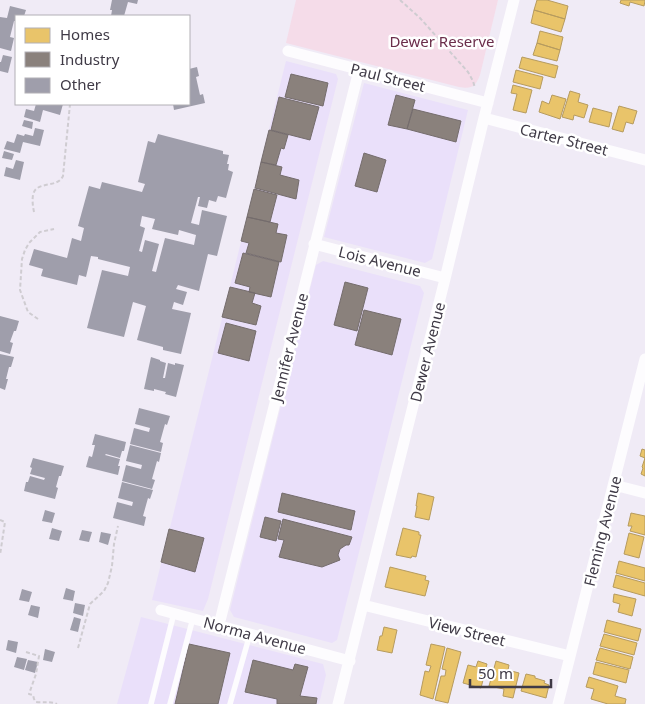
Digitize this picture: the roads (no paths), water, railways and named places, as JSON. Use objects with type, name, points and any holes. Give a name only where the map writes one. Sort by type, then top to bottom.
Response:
[{"type":"street","name":"Dewer Avenue","points":[[338,704],[484,118],[483,101],[514,0]]},
{"type":"street","name":"Paul Street","points":[[288,51],[483,101]]},
{"type":"street","name":"Jennifer Avenue","points":[[219,624],[359,70]]},
{"type":"street","name":"Carter Street","points":[[484,118],[645,160]]},
{"type":"street","name":"Lois Avenue","points":[[314,244],[445,278]]},
{"type":"street","name":"Fleming Avenue","points":[[558,704],[645,358]]},
{"type":"street","points":[[614,485],[645,493]]},
{"type":"street","name":"View Street","points":[[363,605],[570,656]]},
{"type":"street","name":"Norma Avenue","points":[[161,610],[350,660]]},
{"type":"lane","points":[[151,704],[174,613]]},
{"type":"lane","points":[[170,704],[193,618]]},
{"type":"lane","points":[[230,704],[250,634]]},
{"type":"park label","name":"Dewer Reserve","points":[[442,41]]}]
